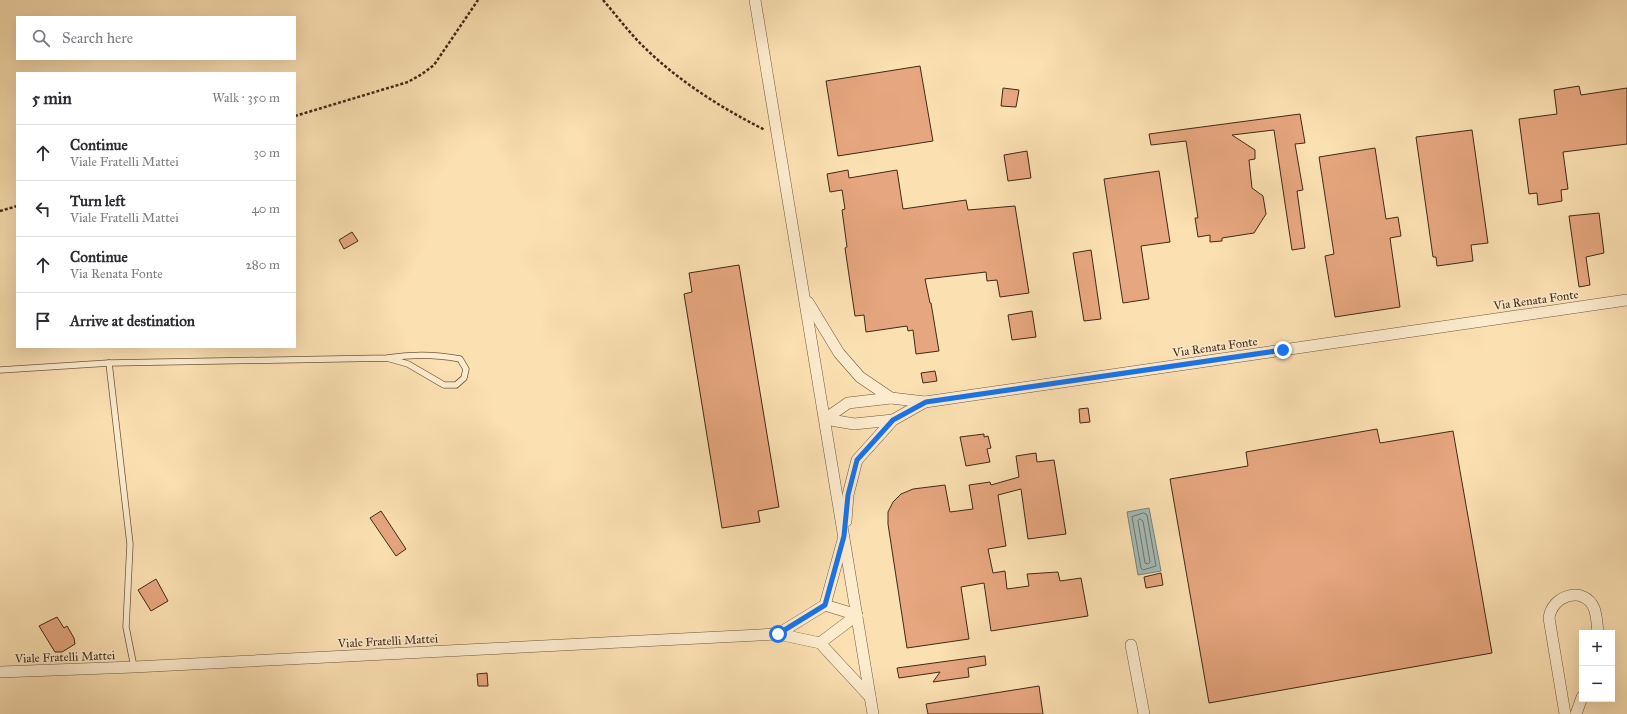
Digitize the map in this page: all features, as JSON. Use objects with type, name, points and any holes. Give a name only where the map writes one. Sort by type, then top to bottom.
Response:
[{"type":"street","points":[[756,0],[873,714]]},
{"type":"street","name":"Via Renata Fonte","points":[[805,296],[839,353],[860,377],[891,398]]},
{"type":"street","name":"Via Renata Fonte","points":[[825,420],[848,403],[891,398],[926,402],[1627,300]]},
{"type":"street","name":"Via Renata Fonte","points":[[844,536],[848,495],[857,460],[893,420],[926,402]]},
{"type":"street","name":"Via Renata Fonte","points":[[825,420],[854,424],[893,420]]},
{"type":"street","points":[[844,536],[825,605],[857,615]]},
{"type":"street","points":[[1565,714],[1549,618],[1552,606],[1563,597],[1576,596],[1584,598],[1594,608],[1598,630]]},
{"type":"street","name":"Viale Fratelli Mattei","points":[[778,634],[825,605]]},
{"type":"street","points":[[857,615],[820,643],[870,697]]},
{"type":"street","name":"Viale Fratelli Mattei","points":[[0,672],[134,668],[778,634],[820,643]]},
{"type":"street","points":[[1131,645],[1144,714]]},
{"type":"street","points":[[1576,714],[1580,702]]},
{"type":"lane","points":[[0,370],[109,363],[387,358],[410,354],[445,356],[460,359],[466,369],[464,378],[456,385],[444,385],[408,364],[387,358]]},
{"type":"lane","points":[[109,363],[130,544],[126,626],[134,668]]},
{"type":"path","points":[[296,116],[408,82],[422,74],[434,65],[478,0]]},
{"type":"path","points":[[603,0],[645,48],[673,73],[743,118],[778,136]]},
{"type":"path","points":[[0,211],[16,206]]},
{"type":"water","points":[[1149,508],[1161,571],[1138,575],[1127,512]]},
{"type":"building","points":[[920,66],[933,141],[838,156],[826,81]]},
{"type":"building","points":[[1579,86],[1581,95],[1627,88],[1627,144],[1563,152],[1568,189],[1561,190],[1562,201],[1538,205],[1537,193],[1529,194],[1519,119],[1557,114],[1554,90]]},
{"type":"building","points":[[1003,88],[1019,90],[1016,107],[1001,106]]},
{"type":"building","points":[[1300,114],[1305,143],[1295,144],[1303,190],[1297,191],[1305,248],[1292,250],[1274,130],[1232,135],[1255,150],[1255,159],[1249,160],[1252,188],[1263,196],[1266,214],[1254,233],[1222,238],[1222,241],[1210,242],[1210,235],[1198,237],[1195,218],[1198,218],[1186,141],[1151,145],[1149,134]]},
{"type":"building","points":[[1472,130],[1488,243],[1471,245],[1473,261],[1437,266],[1436,257],[1433,257],[1416,137]]},
{"type":"building","points":[[1375,148],[1386,219],[1398,217],[1401,236],[1390,238],[1400,307],[1335,317],[1325,256],[1334,254],[1319,157]]},
{"type":"building","points":[[1027,151],[1031,178],[1008,181],[1004,155]]},
{"type":"building","points":[[848,170],[849,178],[897,170],[903,209],[966,200],[968,210],[1015,206],[1029,293],[1000,297],[997,280],[987,281],[986,272],[925,279],[931,303],[939,351],[916,354],[913,330],[908,331],[907,326],[866,332],[864,315],[855,316],[845,248],[847,247],[842,210],[845,209],[842,190],[830,192],[827,174]]},
{"type":"building","points":[[1159,171],[1170,242],[1141,246],[1149,299],[1123,303],[1104,179]]},
{"type":"building","points":[[1599,213],[1604,253],[1586,257],[1590,285],[1579,287],[1569,216]]},
{"type":"building","points":[[352,232],[358,241],[344,249],[339,240]]},
{"type":"building","points":[[1091,250],[1101,319],[1084,321],[1073,253]]},
{"type":"building","points":[[739,265],[779,507],[758,511],[760,522],[722,528],[684,294],[692,292],[689,273]]},
{"type":"building","points":[[1032,311],[1036,337],[1012,340],[1008,315]]},
{"type":"building","points":[[935,371],[937,381],[923,383],[921,373]]},
{"type":"building","points":[[1088,408],[1090,422],[1080,423],[1079,409]]},
{"type":"building","points":[[1377,429],[1380,443],[1453,431],[1492,653],[1209,703],[1170,479],[1248,466],[1246,452]]},
{"type":"building","points":[[984,434],[984,437],[988,436],[991,448],[987,449],[990,462],[966,466],[960,437]]},
{"type":"building","points":[[1036,453],[1037,462],[1054,460],[1066,534],[1028,539],[1021,489],[998,495],[1006,546],[988,549],[993,573],[1005,571],[1007,589],[1029,586],[1027,574],[1058,572],[1060,581],[1081,578],[1088,616],[991,631],[984,583],[961,587],[969,639],[907,648],[888,524],[888,512],[893,502],[901,494],[913,489],[945,485],[950,512],[973,509],[969,485],[990,482],[991,485],[1019,477],[1016,456]]},
{"type":"building","points":[[381,511],[406,549],[396,556],[370,518]]},
{"type":"building","points":[[1161,573],[1163,585],[1146,588],[1144,577]]},
{"type":"building","points":[[156,579],[168,601],[151,611],[138,590]]},
{"type":"building","points":[[57,617],[64,628],[67,626],[74,638],[75,644],[62,652],[55,652],[39,626]]},
{"type":"building","points":[[985,656],[986,665],[968,668],[969,677],[933,682],[940,672],[899,678],[897,668]]},
{"type":"building","points":[[487,673],[488,686],[478,686],[477,674]]},
{"type":"building","points":[[1039,686],[1043,714],[928,714],[926,704]]},
{"type":"route","points":[[778,634],[825,605],[844,536],[848,495],[857,460],[893,420],[926,402],[1283,350]]}]
